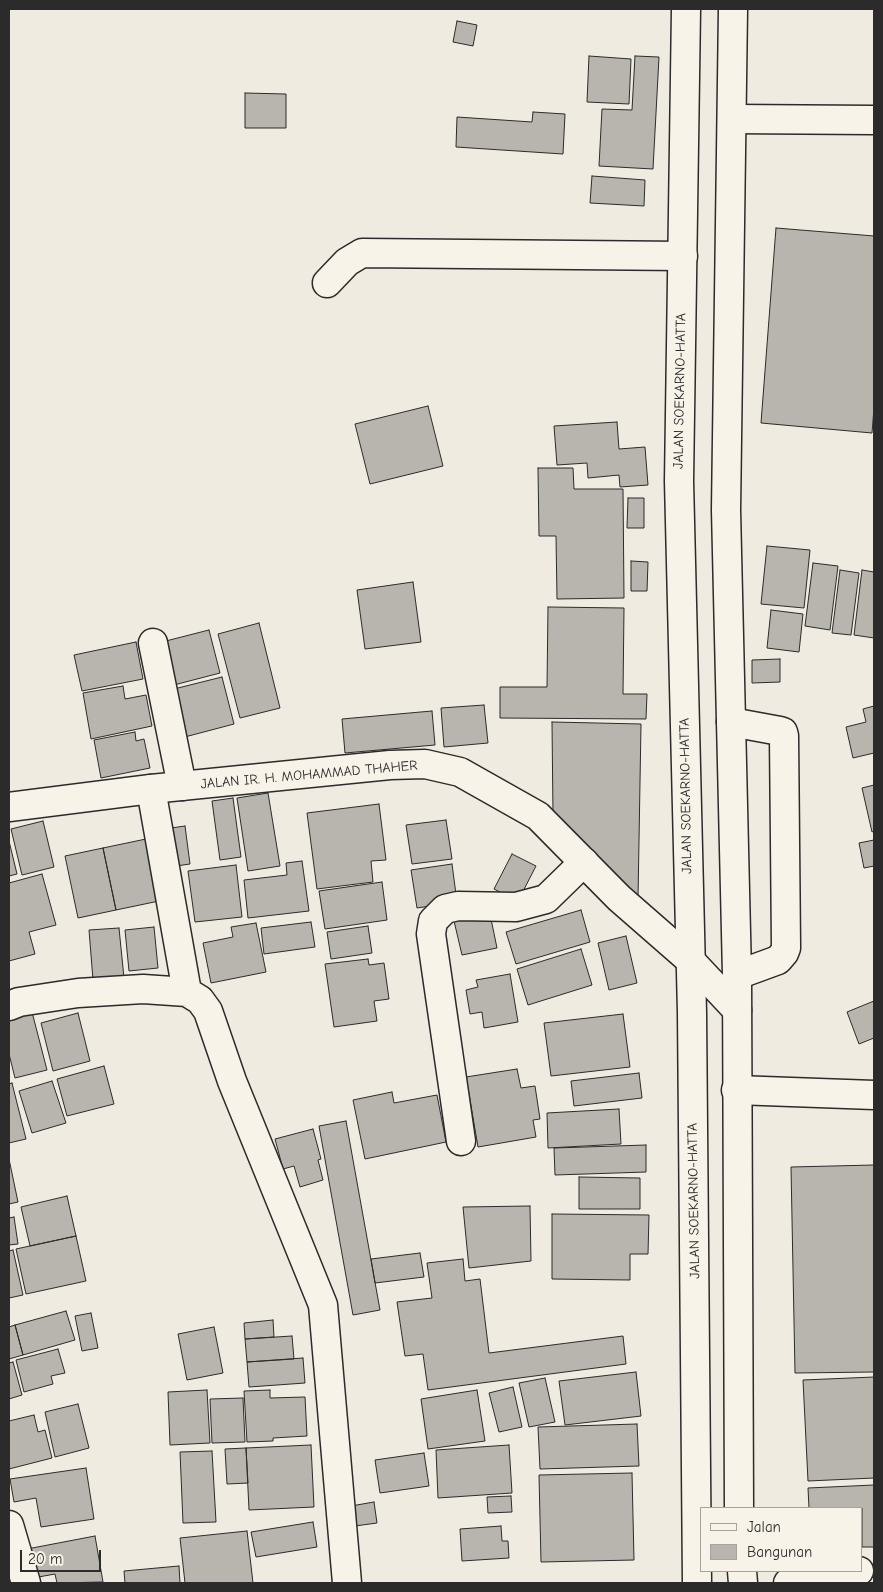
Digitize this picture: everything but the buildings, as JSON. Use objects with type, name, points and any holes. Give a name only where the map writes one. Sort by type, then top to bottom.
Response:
[{"type":"main road","name":"JALAN SOEKARNO-HATTA","points":[[686,9],[679,481],[692,1034],[697,1583]]},
{"type":"main road","points":[[733,9],[726,510],[737,976],[739,1507]]},
{"type":"main road","points":[[732,119],[874,120]]},
{"type":"main road","points":[[327,283],[347,262],[362,253],[683,256]]},
{"type":"main road","points":[[153,643],[182,786]]},
{"type":"main road","points":[[731,722],[780,731],[783,732],[784,736],[786,948],[784,954],[778,960],[737,976]]},
{"type":"main road","name":"JALAN IR. H. MOHAMMAD THAHER","points":[[9,807],[151,789],[390,765],[425,764],[460,772],[538,816],[618,898],[690,960],[737,1010]]},
{"type":"main road","points":[[151,789],[187,992]]},
{"type":"main road","points":[[461,1141],[431,934],[433,921],[445,909],[458,906],[516,906],[546,899],[584,862]]},
{"type":"main road","points":[[9,1006],[19,1002],[78,993],[143,989],[187,992],[200,1000],[208,1011],[232,1081],[323,1305],[347,1583]]},
{"type":"main road","points":[[736,1090],[874,1096]]},
{"type":"main road","points":[[9,1525],[26,1583]]},
{"type":"main road","points":[[788,1583],[849,1572]]}]
